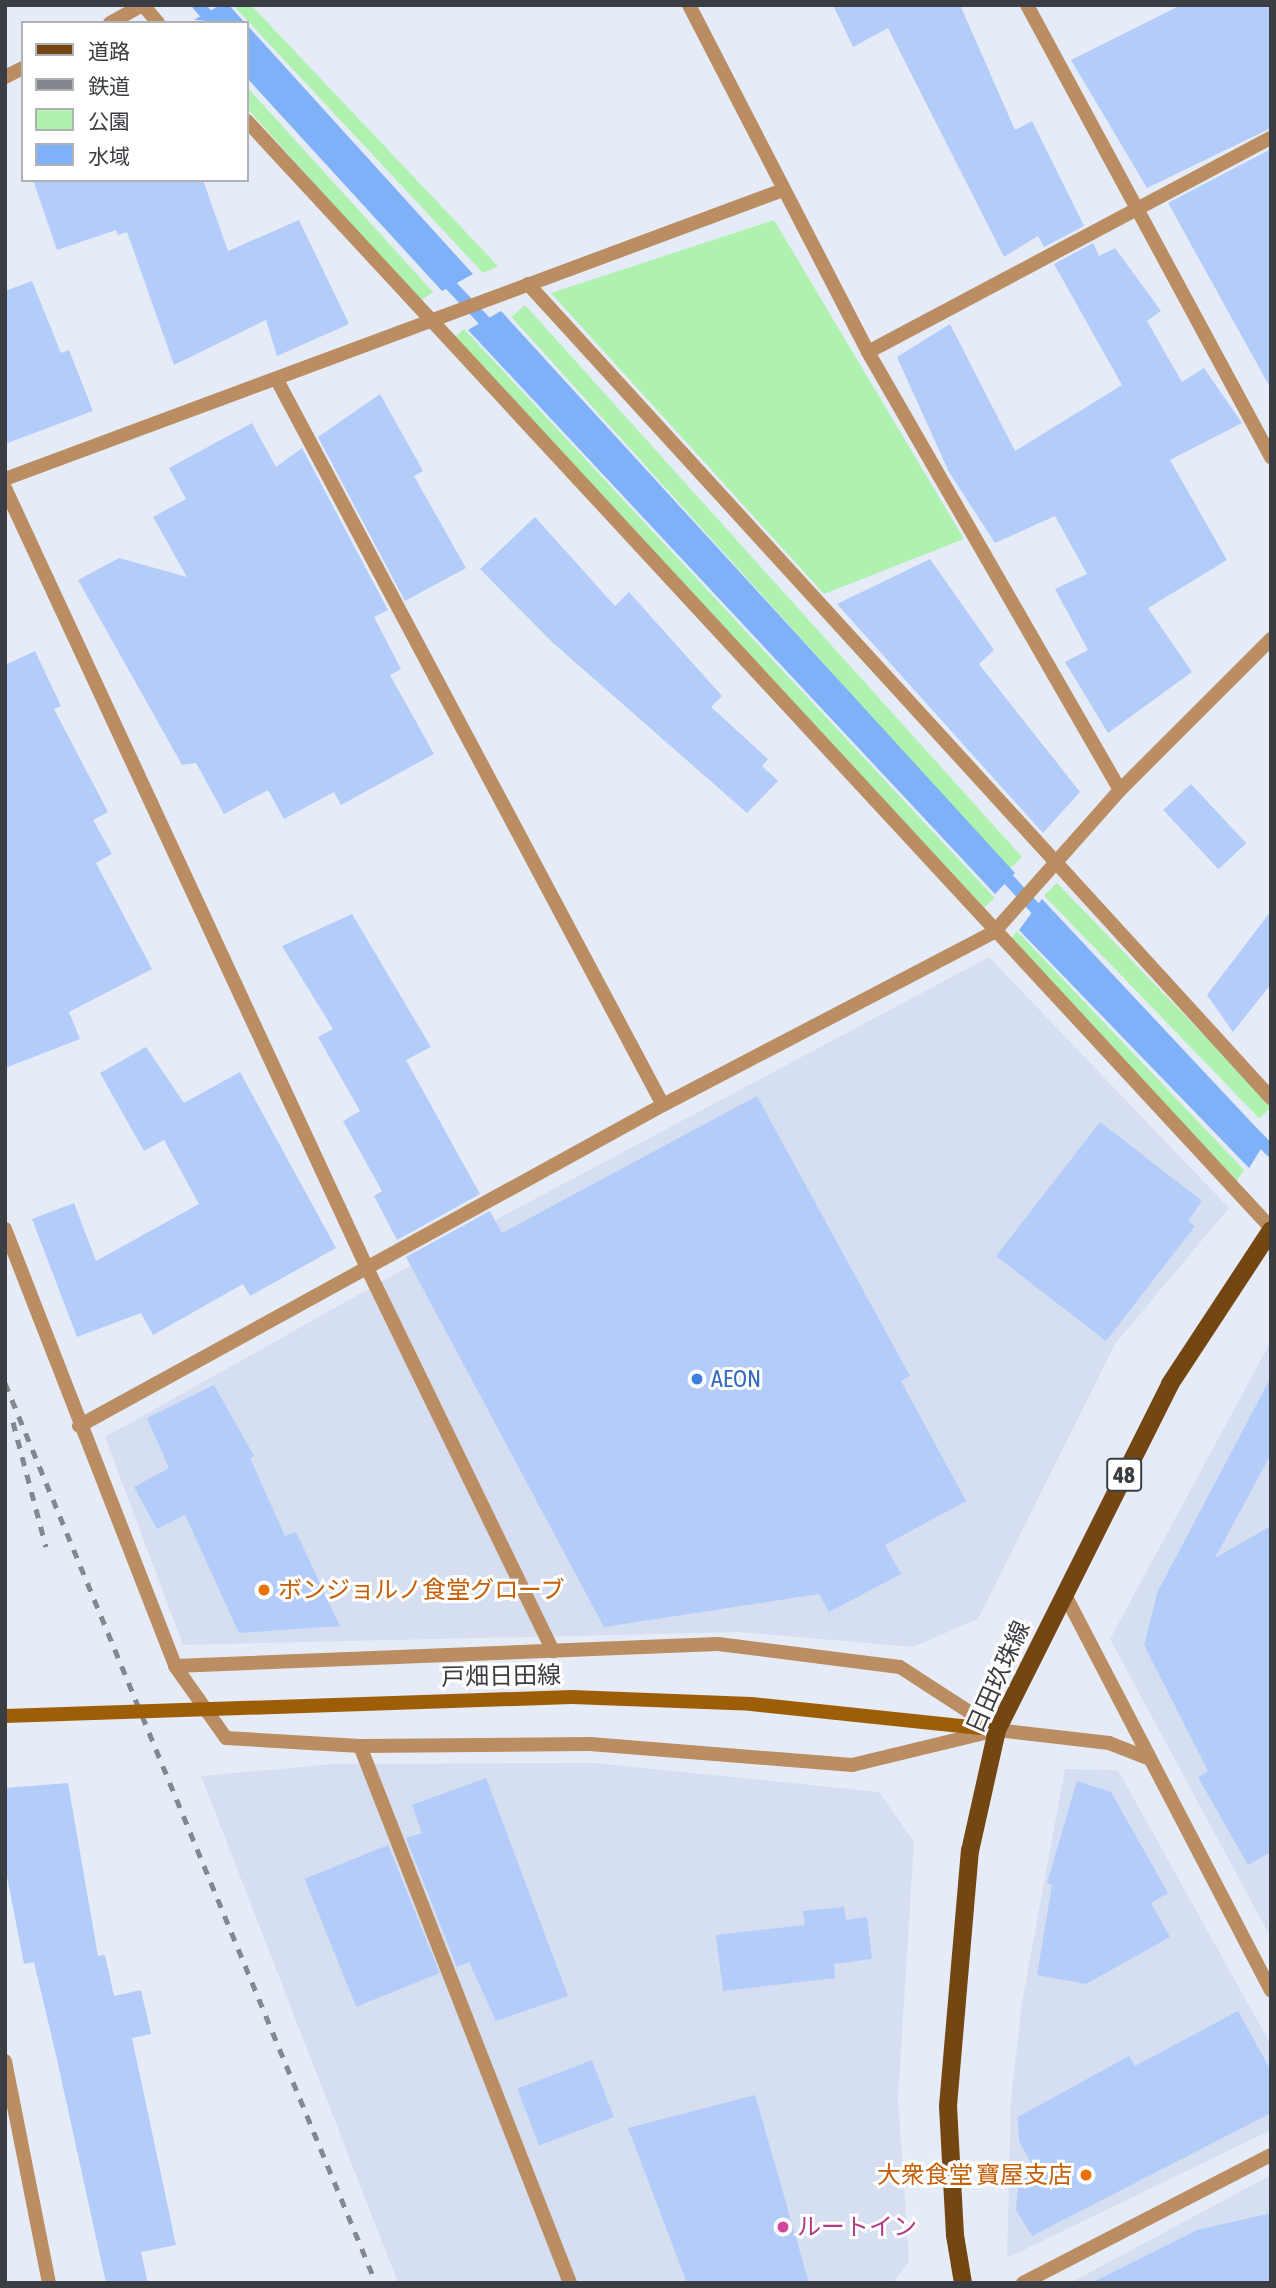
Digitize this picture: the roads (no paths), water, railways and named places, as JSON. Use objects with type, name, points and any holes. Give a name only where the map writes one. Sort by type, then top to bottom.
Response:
[{"type":"main road","name":"日田玖珠線","points":[[963,2283],[955,2235],[948,2106],[970,1852],[997,1730],[1063,1593],[1170,1384],[1271,1229]]},
{"type":"main road","name":"戸畑日田線","points":[[5,1716],[572,1697],[751,1704],[997,1730]]},
{"type":"street","points":[[114,21],[143,5],[156,21]]},
{"type":"street","points":[[688,5],[868,352],[1121,790]]},
{"type":"street","points":[[1027,5],[1271,457]]},
{"type":"street","points":[[5,77],[21,69]]},
{"type":"street","points":[[248,122],[430,323],[1271,1229]]},
{"type":"street","points":[[868,352],[1271,138]]},
{"type":"street","points":[[5,479],[783,190]]},
{"type":"street","points":[[528,284],[1055,866],[1271,1098]]},
{"type":"street","points":[[277,380],[663,1105]]},
{"type":"street","points":[[5,488],[367,1268],[552,1651]]},
{"type":"street","points":[[79,1426],[663,1105],[994,932],[1121,790],[1271,639]]},
{"type":"street","points":[[5,1229],[79,1426],[176,1666],[226,1738],[360,1746],[590,1744],[852,1765],[997,1730],[1109,1743],[1150,1759]]},
{"type":"street","points":[[1063,1593],[1271,1990]]},
{"type":"street","points":[[176,1666],[718,1644],[900,1667],[997,1730]]},
{"type":"street","points":[[360,1746],[570,2283]]},
{"type":"street","points":[[5,2061],[49,2283]]},
{"type":"street","points":[[1023,2283],[1271,2155]]},
{"type":"water","points":[[220,5],[229,5],[243,21],[211,21],[194,20]]},
{"type":"water","points":[[248,26],[473,274],[442,291],[248,79]]},
{"type":"water","points":[[501,311],[1015,873],[995,894],[468,330]]},
{"type":"water","points":[[1042,899],[1267,1139],[1249,1168],[1019,930]]},
{"type":"waterway","points":[[198,5],[212,21]]},
{"type":"waterway","points":[[441,275],[494,331]]},
{"type":"waterway","points":[[997,867],[1047,921]]},
{"type":"waterway","points":[[1252,1132],[1271,1151]]},
{"type":"railway","points":[[5,1383],[376,2283]]},
{"type":"railway","points":[[13,1422],[46,1547]]},
{"type":"place","name":"AEON","points":[[697,1379]]},
{"type":"place","name":"ボンジョルノ食堂グローブ","points":[[264,1590]]},
{"type":"place","name":"大衆食堂 寶屋支店","points":[[1086,2175]]},
{"type":"place","name":"ルートイン","points":[[783,2227]]}]
